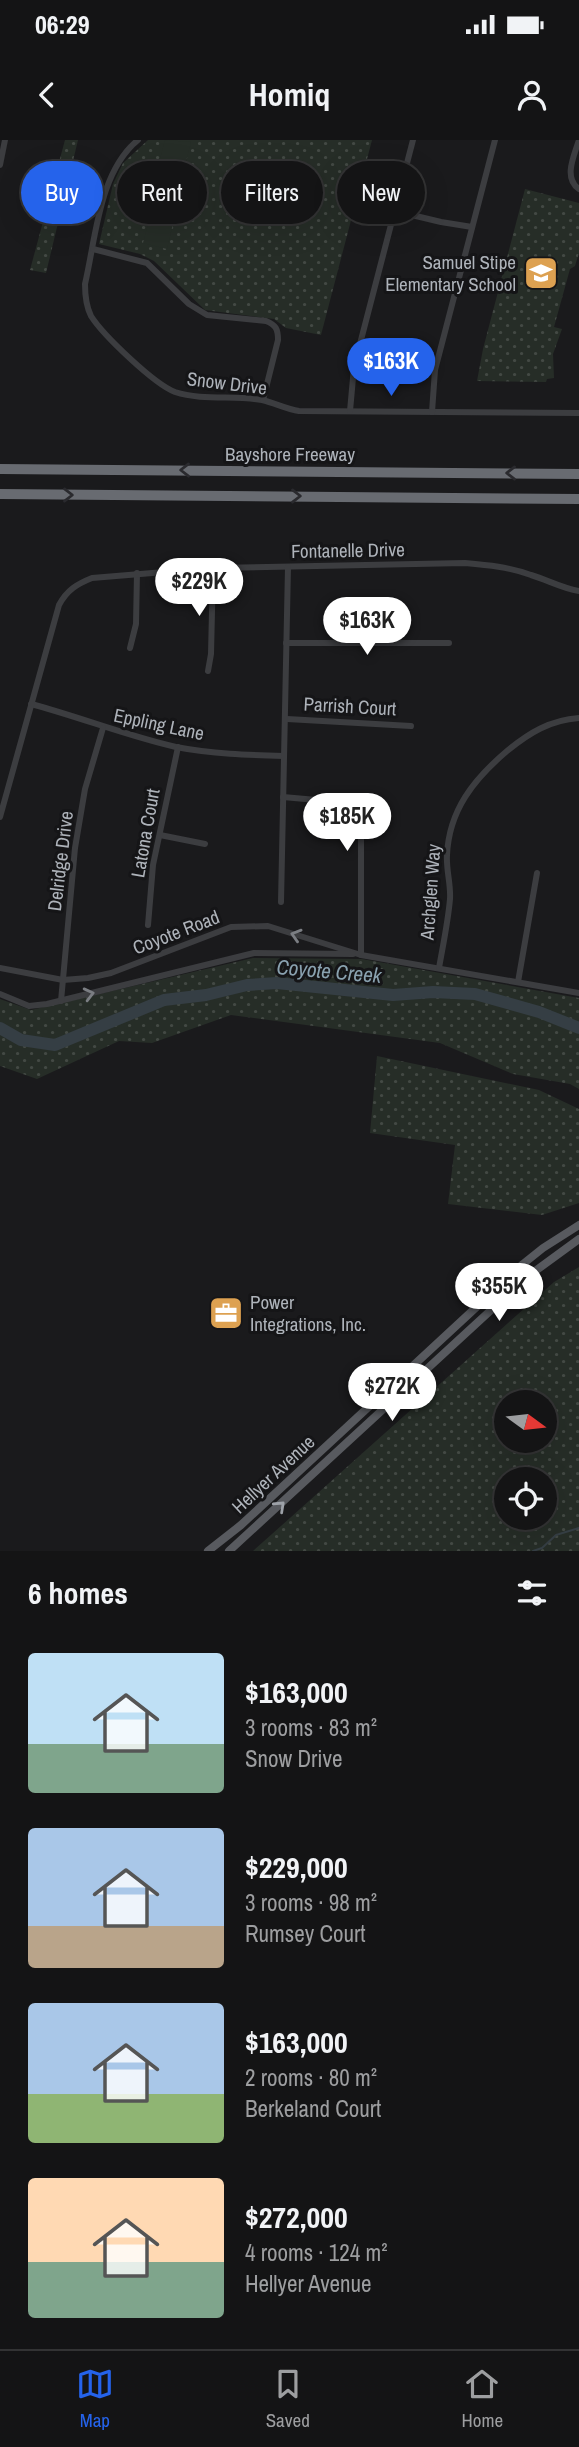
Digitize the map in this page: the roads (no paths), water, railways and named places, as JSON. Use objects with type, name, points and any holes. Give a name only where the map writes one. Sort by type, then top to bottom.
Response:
[{"type":"highway","name":"Bayshore Freeway","points":[[0,469],[579,474]]},
{"type":"highway","points":[[0,494],[579,499]]},
{"type":"main road","name":"Hellyer Avenue","points":[[208,1551],[241,1525],[523,1264],[579,1225]]},
{"type":"main road","name":"Hellyer Avenue","points":[[229,1551],[527,1277],[579,1239]]},
{"type":"main road","points":[[397,1381],[406,1390]]},
{"type":"street","points":[[0,165],[5,140]]},
{"type":"street","name":"Snow Drive","points":[[138,140],[119,160],[108,182],[85,284],[85,296],[92,316],[151,378],[167,388],[185,394],[263,400],[299,411],[579,413]]},
{"type":"street","points":[[408,161],[413,140]]},
{"type":"street","points":[[432,412],[435,370],[495,140]]},
{"type":"street","points":[[579,140],[570,174],[571,181],[579,189]]},
{"type":"street","points":[[425,218],[472,227]]},
{"type":"street","points":[[350,411],[354,367],[392,224]]},
{"type":"street","points":[[93,248],[147,263],[189,304],[206,315],[273,324],[278,331],[278,340],[263,400]]},
{"type":"street","name":"Fontanelle Drive","points":[[0,817],[59,605],[66,592],[79,583],[92,578],[213,568],[464,563],[501,566],[534,575],[561,588],[579,591]]},
{"type":"street","points":[[281,902],[287,719],[288,567]]},
{"type":"street","points":[[208,671],[211,654],[213,568]]},
{"type":"street","points":[[130,648],[136,624],[137,573]]},
{"type":"street","points":[[286,643],[449,643]]},
{"type":"street","name":"Eppling Lane","points":[[31,704],[103,728],[178,747],[234,754],[284,756]]},
{"type":"street","name":"Archglen Way","points":[[439,968],[450,900],[447,856],[452,825],[460,803],[488,767],[530,733],[548,723],[579,718]]},
{"type":"street","name":"Parrish Court","points":[[287,719],[411,726]]},
{"type":"street","name":"Delridge Drive","points":[[61,1001],[75,848],[85,789],[103,728]]},
{"type":"street","name":"Latona Court","points":[[148,925],[153,865],[178,747]]},
{"type":"street","points":[[283,797],[361,804],[362,955]]},
{"type":"street","points":[[160,835],[205,844]]},
{"type":"street","points":[[518,982],[537,873]]},
{"type":"street","name":"Coyote Road","points":[[0,968],[63,980],[88,978],[111,973],[232,927],[268,926],[362,955],[579,993]]},
{"type":"street","name":"Coyote Road","points":[[0,994],[29,1006],[61,1001],[254,953],[362,955]]},
{"type":"waterway","name":"Coyote Creek","points":[[0,1028],[21,1040],[55,1045],[164,1000],[206,995],[247,985],[277,983],[393,995],[433,992],[475,994],[539,1012],[579,1028]]},
{"type":"waterway","points":[[533,1551],[542,1548],[556,1535],[579,1528]]},
{"type":"place","name":"Samuel Stipe Elementary School","points":[[541,273]]},
{"type":"place","name":"Power Integrations, Inc.","points":[[226,1313]]}]
